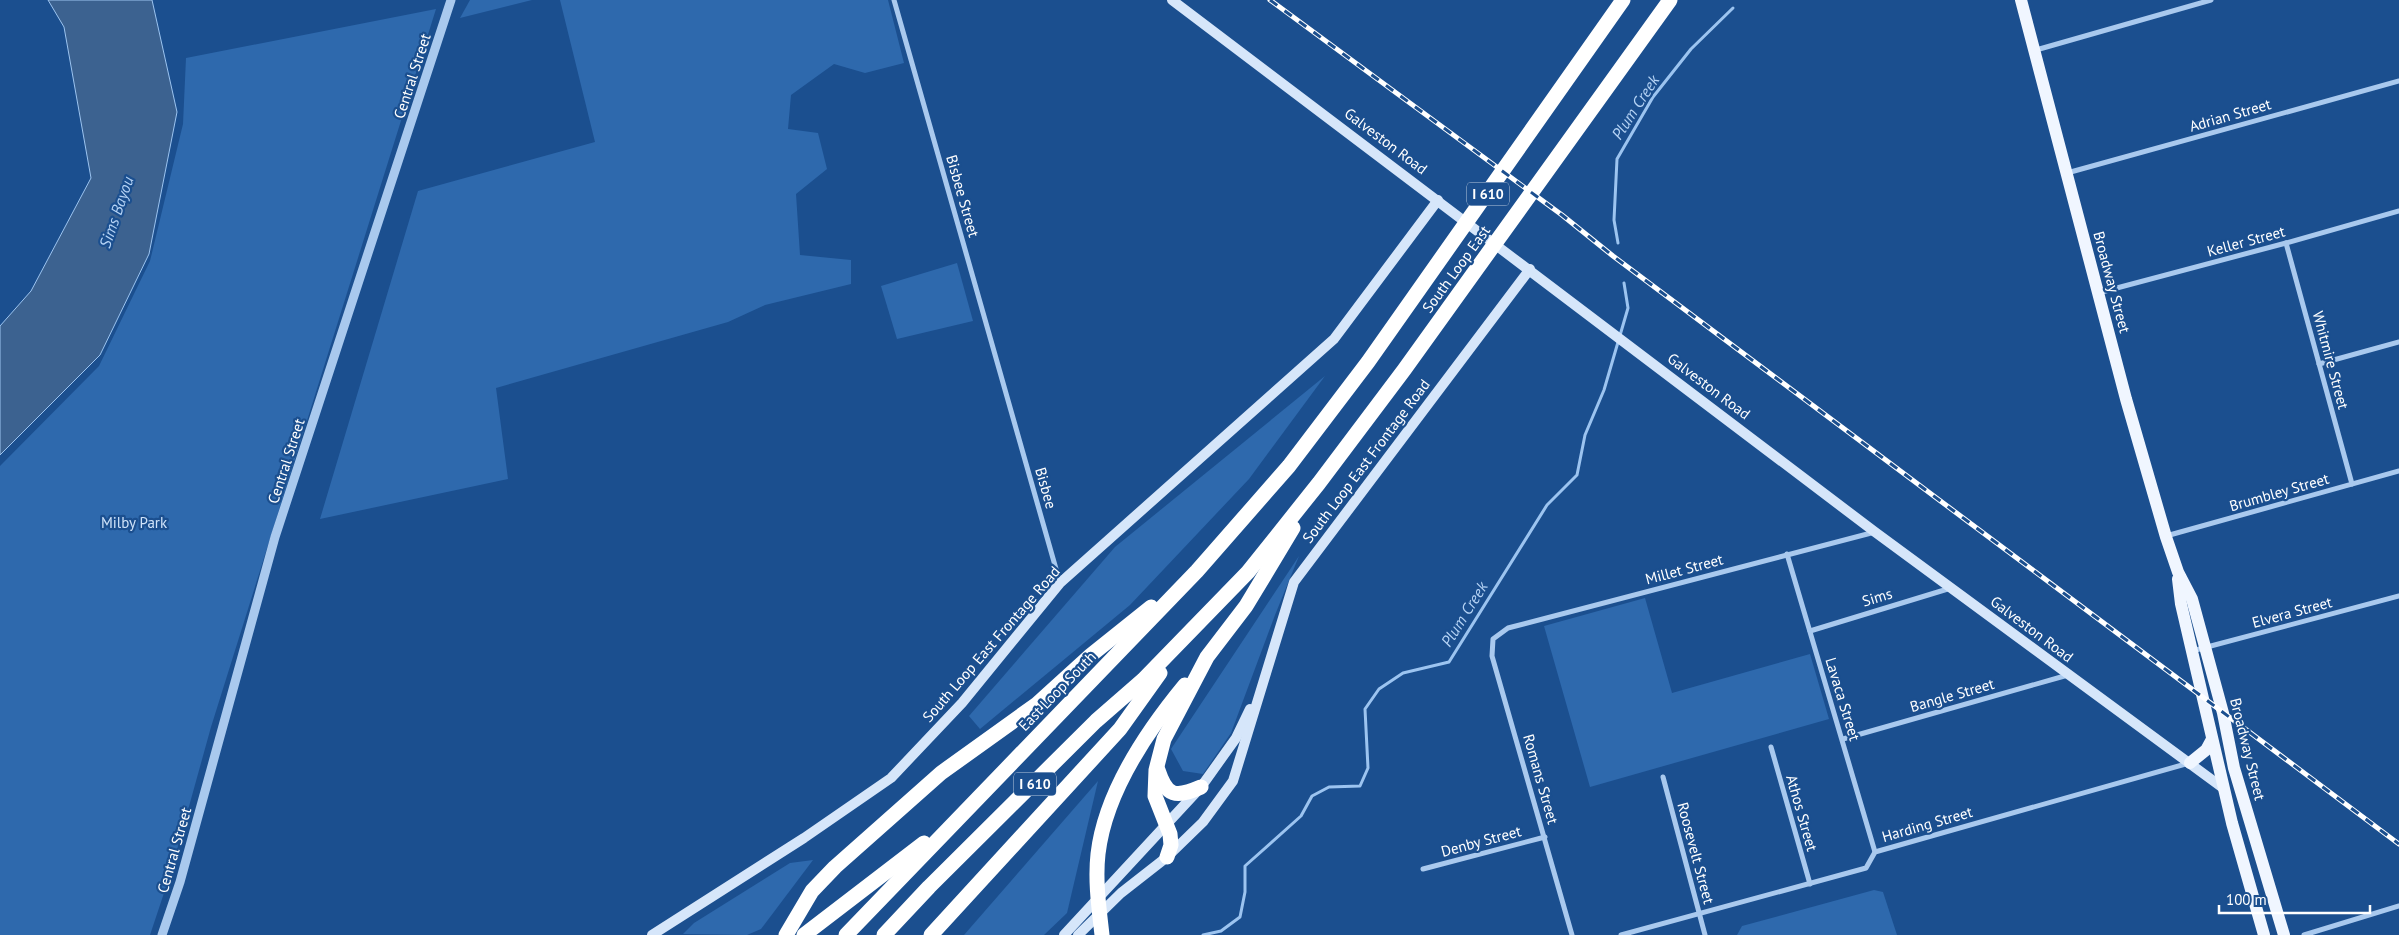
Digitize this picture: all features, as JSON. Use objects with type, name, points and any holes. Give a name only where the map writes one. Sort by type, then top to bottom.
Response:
[{"type":"highway","name":"South Loop East","points":[[1289,466],[1368,362],[1622,0]]},
{"type":"highway","name":"South Loop East","points":[[1319,483],[1404,370],[1646,36],[1670,0]]},
{"type":"highway","points":[[1646,36],[1675,0]]},
{"type":"highway","name":"East Loop South","points":[[846,935],[1197,571],[1289,466]]},
{"type":"highway","points":[[1102,935],[1098,893],[1098,854],[1108,816],[1131,762],[1163,712],[1246,606],[1319,483]]},
{"type":"highway","name":"I 610","points":[[884,935],[1096,721],[1143,680],[1248,572],[1319,483]]},
{"type":"highway","points":[[786,935],[812,892],[835,867],[941,772],[1037,704],[1091,656],[1197,571]]},
{"type":"highway","points":[[931,935],[1120,729],[1188,634]]},
{"type":"highway","points":[[1167,857],[1171,845],[1170,834],[1155,796],[1157,766],[1164,739],[1207,658]]},
{"type":"highway","points":[[1157,766],[1164,787],[1168,791],[1185,794],[1201,788]]},
{"type":"highway","points":[[804,935],[967,810]]},
{"type":"main road","name":"Galveston Road","points":[[1172,0],[1530,269],[1875,532],[2190,763],[2214,774]]},
{"type":"main road","name":"Broadway Street","points":[[2021,0],[2098,293],[2166,537],[2178,572],[2192,599],[2223,712],[2234,768],[2284,935]]},
{"type":"main road","name":"South Loop East Frontage Road","points":[[652,935],[804,838],[891,778],[962,703],[1060,583],[1334,339],[1438,200]]},
{"type":"main road","name":"South Loop East Frontage Road","points":[[1078,935],[1121,893],[1167,857],[1203,822],[1233,781],[1294,582],[1530,269]]},
{"type":"main road","name":"Broadway Street","points":[[2178,572],[2180,604],[2212,739],[2214,774],[2224,788],[2264,935]]},
{"type":"main road","name":"South Loop East Frontage Road","points":[[1064,935],[1201,788],[1236,738],[1260,688]]},
{"type":"main road","points":[[2190,763],[2206,750],[2212,739]]},
{"type":"main road","points":[[2214,774],[2234,768]]},
{"type":"street","name":"Central Street","points":[[162,935],[180,882],[275,537],[451,0]]},
{"type":"street","name":"Bisbee Street","points":[[894,0],[1008,399]]},
{"type":"street","points":[[2034,50],[2211,0]]},
{"type":"street","name":"Adrian Street","points":[[2067,173],[2399,81]]},
{"type":"street","name":"Keller Street","points":[[2098,293],[2399,211]]},
{"type":"street","name":"Whitmire Street","points":[[2286,243],[2352,484]]},
{"type":"street","points":[[2319,364],[2399,342]]},
{"type":"street","name":"Bisbee","points":[[1008,399],[1060,583]]},
{"type":"street","name":"Brumbley Street","points":[[2166,537],[2399,471]]},
{"type":"street","name":"Millet Street","points":[[1501,633],[1508,628],[1875,532]]},
{"type":"street","name":"Lavaca Street","points":[[1787,554],[1875,852]]},
{"type":"street","name":"Sims","points":[[1810,631],[1952,588]]},
{"type":"street","name":"Elvera Street","points":[[2192,652],[2399,596]]},
{"type":"street","name":"Romans Street","points":[[1501,633],[1494,639],[1492,656],[1572,935]]},
{"type":"street","name":"Bangle Street","points":[[1842,739],[2068,675]]},
{"type":"street","name":"Athos Street","points":[[1771,748],[1810,884]]},
{"type":"street","name":"Harding Street","points":[[1621,935],[1700,915],[1866,868],[1875,852],[2190,763]]},
{"type":"street","name":"Roosevelt Street","points":[[1663,777],[1705,935]]},
{"type":"street","name":"Denby Street","points":[[1423,868],[1545,837]]},
{"type":"street","points":[[2304,935],[2399,906]]},
{"type":"green space","points":[[470,0],[532,0],[460,18]]},
{"type":"green space","points":[[560,0],[888,0],[904,63],[865,73],[834,64],[791,95],[788,129],[818,133],[827,169],[796,194],[800,255],[851,260],[851,284],[765,305],[728,322],[496,388],[508,479],[320,519],[418,191],[595,142]]},
{"type":"green space","name":"Milby Park","points":[[436,9],[211,727],[170,875],[150,935],[0,935],[0,466],[99,366],[150,261],[183,124],[186,58]]},
{"type":"green space","points":[[957,263],[973,321],[897,339],[881,286]]},
{"type":"green space","points":[[1325,376],[1249,479],[1130,605],[980,729],[969,716],[1115,547]]},
{"type":"green space","points":[[1299,556],[1231,733],[1203,774],[1183,771],[1171,749]]},
{"type":"green space","points":[[1645,598],[1672,693],[1810,654],[1829,719],[1590,787],[1544,626]]},
{"type":"green space","points":[[1098,781],[1067,913],[1044,935],[964,935]]},
{"type":"green space","points":[[813,860],[761,929],[747,935],[683,934],[694,923],[790,863]]},
{"type":"green space","points":[[1874,890],[1883,892],[1897,935],[1737,935],[1742,926]]},
{"type":"water","name":"Sims Bayou","points":[[48,0],[152,0],[177,112],[149,254],[100,355],[0,455],[0,326],[31,291],[91,178],[64,27]]},
{"type":"waterway","name":"Plum Creek","points":[[1618,243],[1614,220],[1617,159],[1653,97],[1691,49],[1733,8]]},
{"type":"waterway","name":"Plum Creek","points":[[1203,935],[1221,931],[1240,917],[1245,892],[1245,866],[1301,816],[1312,796],[1329,787],[1360,786],[1368,768],[1365,709],[1379,689],[1403,673],[1449,662],[1547,505],[1577,475],[1585,435],[1604,390],[1628,308],[1624,283]]},
{"type":"railway","points":[[1270,0],[1562,215],[1613,256],[2399,844]]}]
